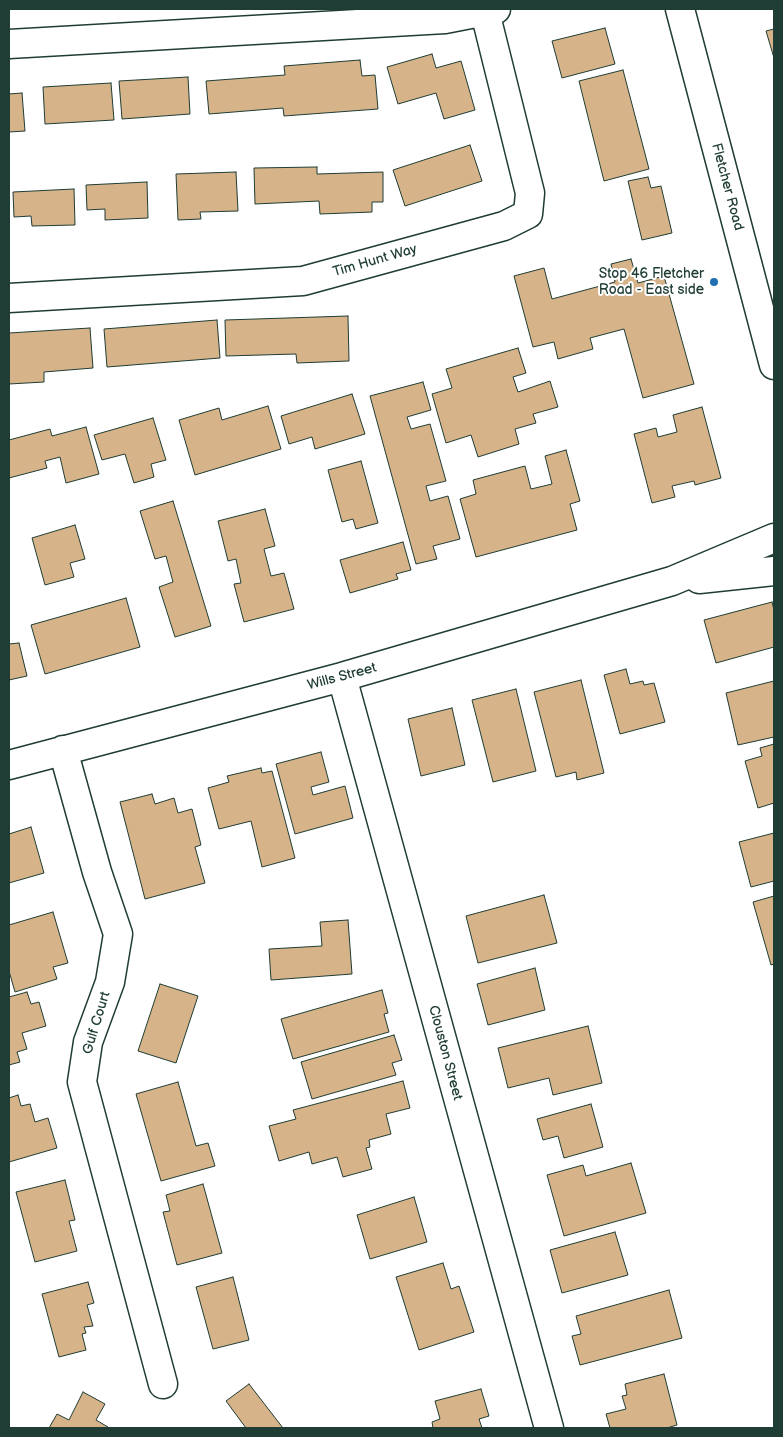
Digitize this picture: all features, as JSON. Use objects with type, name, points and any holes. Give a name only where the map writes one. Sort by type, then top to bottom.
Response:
[{"type":"street","name":"Fletcher Road","points":[[680,9],[774,365]]},
{"type":"street","name":"Tim Hunt Way","points":[[9,44],[445,19],[491,10],[530,193],[528,214],[504,226],[303,281],[9,298]]},
{"type":"street","name":"Wills Street","points":[[9,765],[342,677],[672,581],[774,538]]},
{"type":"street","name":"Wills Street","points":[[672,581],[774,571]]},
{"type":"street","name":"Clouston Street","points":[[342,677],[549,1428]]},
{"type":"street","name":"Gulf Court","points":[[63,750],[97,872],[118,934],[110,982],[88,1042],[82,1082],[163,1384]]},
{"type":"building","points":[[605,28],[615,64],[562,78],[552,41]]},
{"type":"building","points":[[774,29],[774,58],[766,31]]},
{"type":"building","points":[[432,54],[436,68],[461,61],[475,110],[444,119],[436,93],[398,104],[387,67]]},
{"type":"building","points":[[360,60],[362,76],[375,75],[378,109],[284,116],[283,108],[209,114],[206,81],[285,75],[284,66]]},
{"type":"building","points":[[623,70],[649,169],[604,181],[579,81]]},
{"type":"building","points":[[188,77],[190,114],[122,119],[119,81]]},
{"type":"building","points":[[111,83],[114,120],[45,124],[43,87]]},
{"type":"building","points":[[22,93],[25,131],[9,132],[9,94]]},
{"type":"building","points":[[470,145],[482,181],[405,206],[393,170]]},
{"type":"building","points":[[317,167],[317,174],[383,172],[383,202],[372,202],[372,212],[320,214],[319,201],[255,204],[254,168]]},
{"type":"building","points":[[236,172],[238,211],[200,212],[201,219],[178,220],[176,174]]},
{"type":"building","points":[[648,177],[651,188],[661,186],[672,233],[642,240],[628,181]]},
{"type":"building","points":[[147,182],[148,218],[105,220],[105,209],[87,210],[86,185]]},
{"type":"building","points":[[74,189],[75,225],[32,226],[31,216],[14,217],[13,192]]},
{"type":"building","points":[[631,259],[638,283],[664,276],[694,384],[643,398],[624,329],[590,338],[593,349],[558,359],[554,342],[533,347],[514,276],[544,268],[552,299],[615,282],[611,264]]},
{"type":"building","points":[[348,316],[349,361],[297,363],[296,354],[226,356],[225,320]]},
{"type":"building","points":[[217,320],[220,358],[107,367],[104,329]]},
{"type":"building","points":[[90,328],[93,368],[44,372],[44,382],[9,384],[9,333]]},
{"type":"building","points":[[518,348],[526,373],[513,377],[518,392],[550,381],[558,407],[533,414],[536,423],[515,429],[519,444],[478,457],[471,435],[446,443],[432,394],[452,388],[446,369]]},
{"type":"building","points":[[423,382],[431,410],[407,417],[411,429],[430,424],[446,481],[426,486],[430,501],[448,496],[460,539],[433,546],[437,559],[416,564],[370,396]]},
{"type":"building","points":[[352,394],[365,434],[315,449],[312,437],[289,444],[281,416]]},
{"type":"building","points":[[268,406],[281,449],[195,475],[179,420],[219,408],[222,420]]},
{"type":"building","points":[[702,407],[721,478],[695,485],[694,481],[672,486],[675,497],[652,503],[634,434],[656,428],[658,437],[677,432],[673,415]]},
{"type":"building","points":[[153,418],[166,460],[151,464],[154,477],[134,483],[125,454],[102,460],[94,435]]},
{"type":"building","points":[[86,427],[99,474],[66,483],[60,457],[45,461],[47,468],[9,478],[9,440],[50,429],[52,436]]},
{"type":"building","points":[[566,450],[580,501],[570,504],[577,530],[476,557],[460,499],[476,494],[473,480],[525,466],[531,489],[552,484],[545,456]]},
{"type":"building","points":[[361,461],[378,523],[356,529],[353,519],[342,522],[328,470]]},
{"type":"building","points":[[173,501],[211,626],[175,637],[159,587],[173,582],[166,556],[155,559],[140,511]]},
{"type":"building","points":[[265,509],[275,546],[264,549],[271,576],[284,573],[294,609],[244,622],[234,584],[241,583],[236,559],[228,561],[218,521]]},
{"type":"building","points":[[75,525],[85,559],[70,563],[74,577],[45,585],[32,538]]},
{"type":"building","points":[[403,542],[411,570],[396,574],[398,579],[350,593],[340,560]]},
{"type":"building","points":[[126,598],[140,647],[45,674],[31,625]]},
{"type":"building","points":[[772,602],[774,610],[774,647],[716,663],[704,620]]},
{"type":"building","points":[[19,643],[27,676],[9,680],[9,644]]},
{"type":"building","points":[[626,669],[630,684],[643,681],[644,685],[654,683],[665,722],[620,734],[604,675]]},
{"type":"building","points":[[581,680],[604,773],[577,780],[576,772],[556,777],[534,692]]},
{"type":"building","points":[[774,681],[774,737],[738,745],[726,693]]},
{"type":"building","points":[[516,689],[536,771],[493,782],[472,700]]},
{"type":"building","points":[[452,708],[465,765],[421,776],[408,719]]},
{"type":"building","points":[[774,744],[774,803],[758,808],[745,761],[762,756],[760,748]]},
{"type":"building","points":[[321,752],[329,782],[311,787],[313,795],[345,786],[353,818],[295,834],[276,764]]},
{"type":"building","points":[[261,768],[262,773],[272,771],[295,858],[262,867],[251,821],[219,829],[208,788],[229,782],[227,776]]},
{"type":"building","points":[[152,794],[155,804],[174,798],[178,813],[192,809],[201,845],[195,847],[205,883],[145,899],[120,802]]},
{"type":"building","points":[[31,827],[44,873],[9,883],[9,834]]},
{"type":"building","points":[[774,833],[774,881],[751,887],[739,842]]},
{"type":"building","points":[[544,895],[557,943],[478,963],[466,916]]},
{"type":"building","points":[[774,896],[774,964],[771,965],[753,902]]},
{"type":"building","points":[[53,912],[68,963],[53,967],[57,979],[15,992],[9,971],[9,925]]},
{"type":"building","points":[[348,920],[352,974],[271,980],[269,949],[322,946],[320,922]]},
{"type":"building","points":[[535,968],[545,1010],[488,1025],[477,984]]},
{"type":"building","points":[[160,984],[198,996],[176,1063],[138,1051]]},
{"type":"building","points":[[382,990],[388,1013],[384,1014],[389,1032],[293,1059],[281,1019]]},
{"type":"building","points":[[27,992],[31,1004],[39,1002],[46,1026],[22,1033],[27,1049],[17,1052],[20,1062],[9,1065],[9,997]]},
{"type":"building","points":[[588,1026],[602,1083],[553,1095],[549,1078],[508,1088],[498,1048]]},
{"type":"building","points":[[394,1035],[402,1060],[392,1063],[396,1075],[312,1099],[301,1062]]},
{"type":"building","points":[[403,1081],[410,1108],[386,1114],[391,1134],[369,1140],[370,1147],[366,1148],[372,1169],[343,1177],[337,1157],[312,1164],[309,1152],[279,1161],[269,1126],[296,1119],[293,1110]]},
{"type":"building","points":[[178,1082],[196,1146],[208,1143],[215,1166],[161,1181],[136,1094]]},
{"type":"building","points":[[18,1095],[21,1106],[30,1104],[35,1122],[48,1118],[57,1148],[9,1162],[9,1098]]},
{"type":"building","points":[[591,1104],[603,1147],[564,1158],[558,1136],[543,1140],[537,1119]]},
{"type":"building","points":[[631,1163],[646,1213],[564,1236],[547,1175],[583,1165],[586,1176]]},
{"type":"building","points":[[65,1180],[75,1220],[69,1221],[77,1251],[35,1262],[16,1192]]},
{"type":"building","points":[[203,1184],[222,1253],[177,1265],[163,1212],[170,1211],[166,1195]]},
{"type":"building","points":[[414,1197],[427,1242],[370,1259],[357,1215]]},
{"type":"building","points":[[615,1232],[628,1275],[562,1293],[550,1250]]},
{"type":"building","points":[[443,1263],[451,1289],[459,1286],[474,1332],[419,1350],[396,1277]]},
{"type":"building","points":[[233,1277],[249,1340],[213,1349],[196,1287]]},
{"type":"building","points":[[88,1282],[94,1303],[87,1305],[93,1326],[84,1327],[86,1333],[82,1334],[86,1350],[59,1357],[42,1294]]},
{"type":"building","points":[[669,1290],[682,1338],[580,1365],[572,1336],[581,1334],[576,1316]]},
{"type":"building","points":[[664,1374],[677,1425],[667,1428],[610,1428],[606,1414],[626,1409],[622,1396],[627,1395],[625,1384]]},
{"type":"building","points":[[249,1384],[283,1428],[246,1428],[226,1401]]},
{"type":"building","points":[[481,1389],[489,1416],[479,1419],[482,1428],[433,1428],[432,1422],[440,1419],[435,1401]]},
{"type":"building","points":[[83,1392],[105,1404],[96,1420],[108,1428],[49,1428],[57,1414],[69,1420]]},
{"type":"place","name":"Stop 46 Fletcher Road - East side","points":[[714,282]]}]
